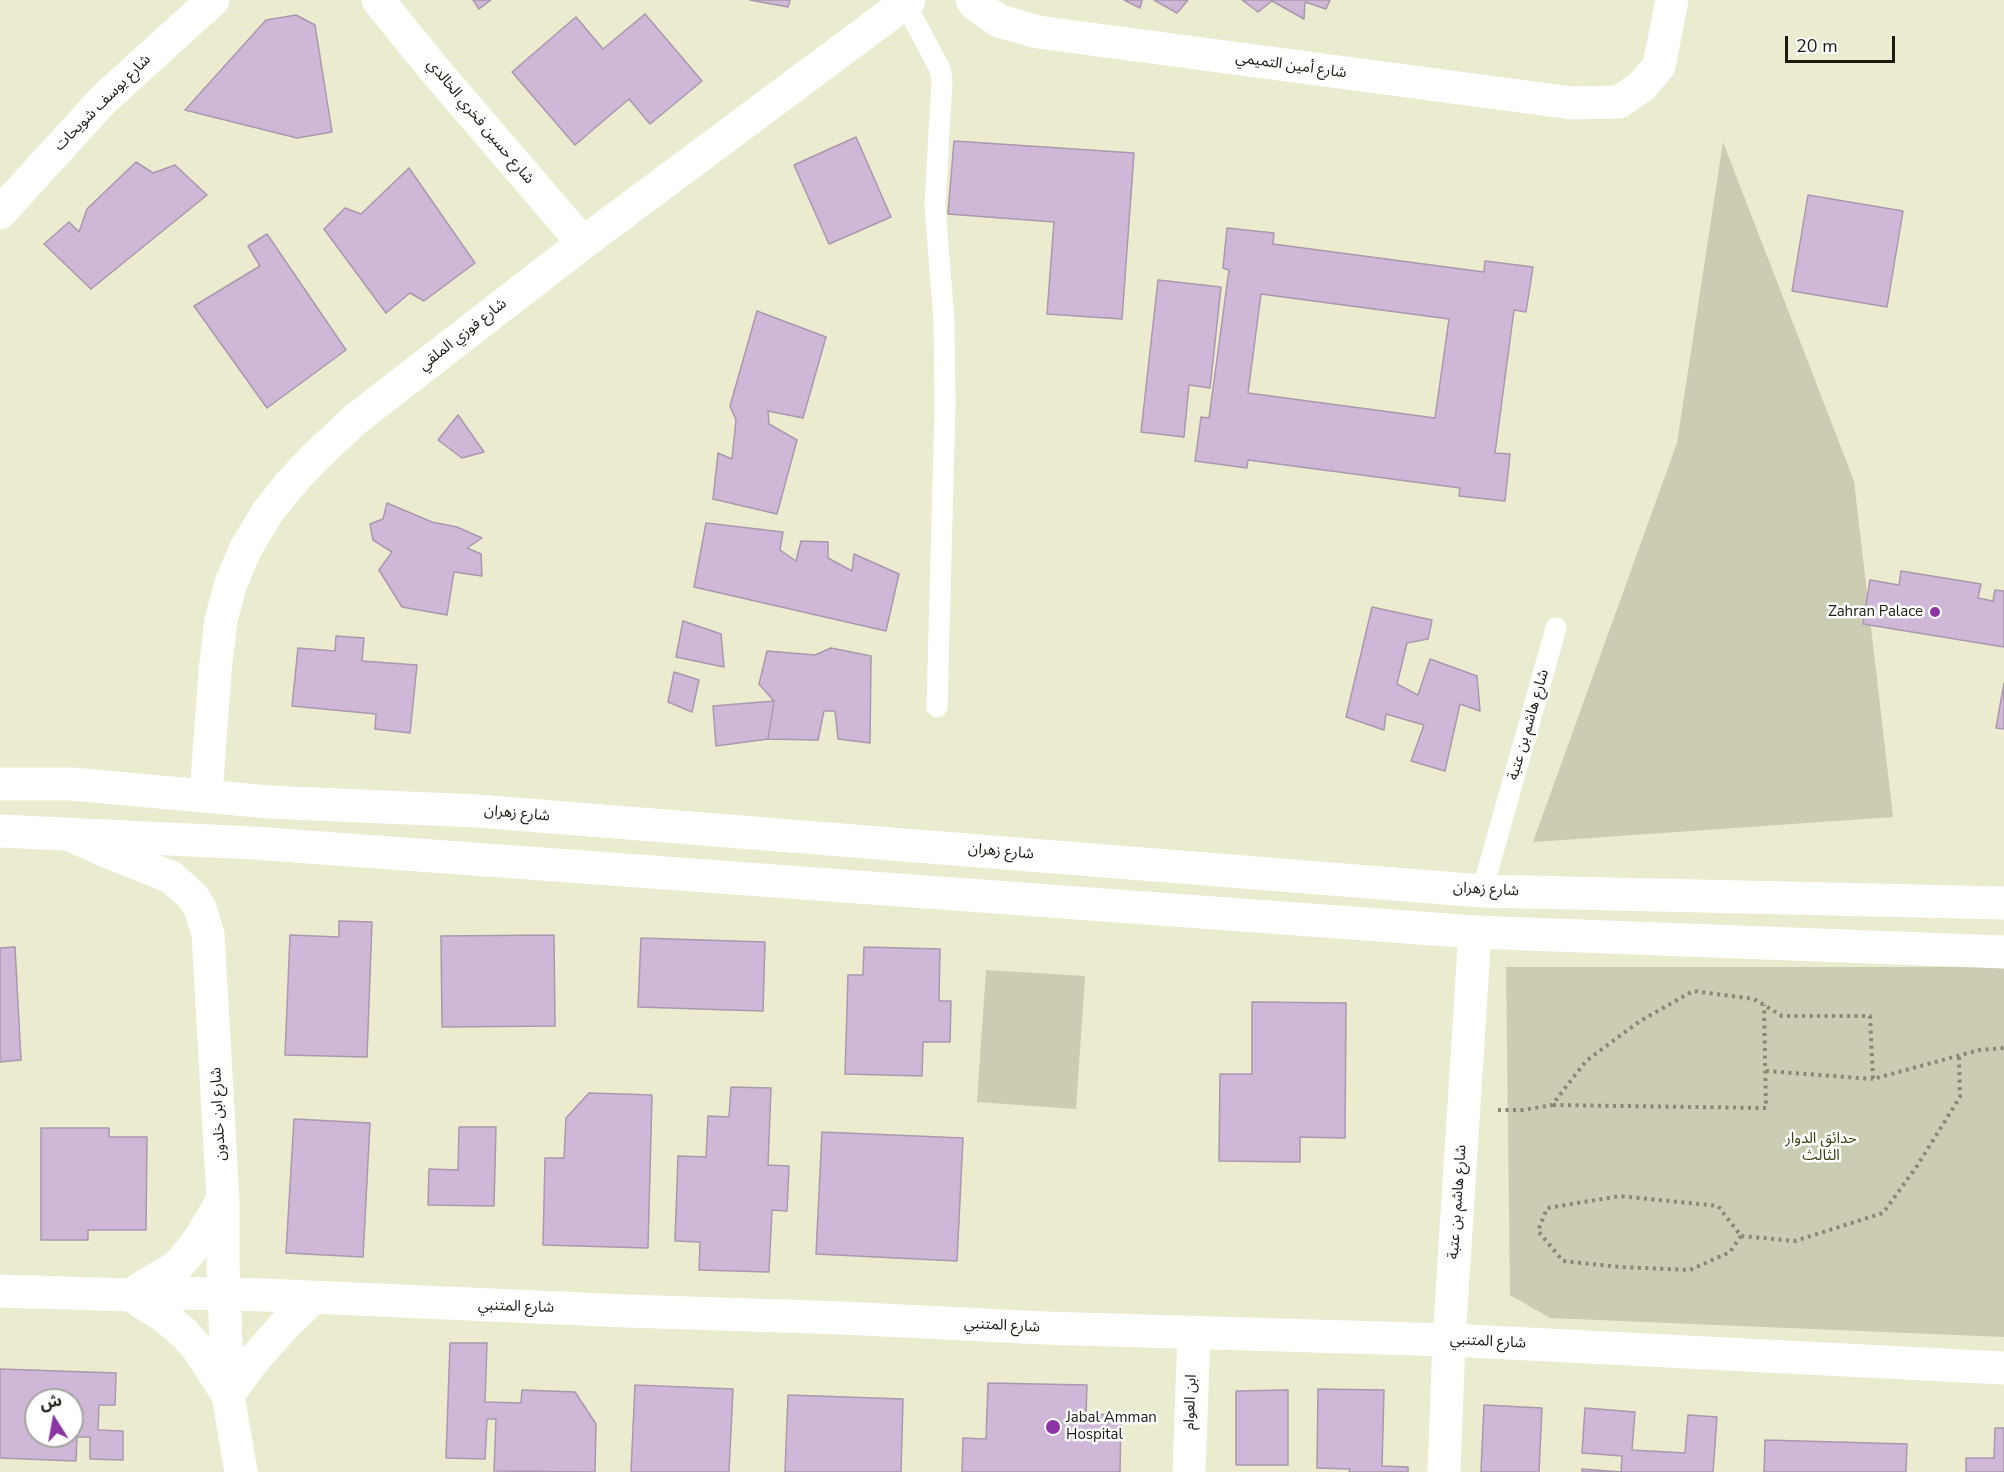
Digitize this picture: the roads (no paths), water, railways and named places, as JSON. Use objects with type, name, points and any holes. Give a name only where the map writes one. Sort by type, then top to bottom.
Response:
[{"type":"street","name":"شارع يوسف شويحات","points":[[0,213],[104,99],[213,0]]},
{"type":"street","name":"شارع حسين فخري الخالدي","points":[[378,0],[583,243]]},
{"type":"street","name":"شارع أمين التميمي","points":[[972,0],[999,21],[1038,32],[1572,103],[1619,102],[1642,86],[1659,66],[1672,0]]},
{"type":"street","name":"شارع فوزي الملقي","points":[[206,795],[214,671],[220,620],[231,583],[246,548],[267,513],[289,485],[357,417],[583,243],[907,2]]},
{"type":"street","points":[[0,761],[47,774],[72,784]]},
{"type":"street","name":"شارع زهران","points":[[0,784],[72,784],[269,802],[489,812],[1482,891],[2004,903]]},
{"type":"street","points":[[0,831],[254,843],[1476,932],[2004,952]]},
{"type":"street","name":"شارع ابن خلدون","points":[[70,835],[171,877],[183,886],[200,908],[208,934],[223,1199],[228,1395],[241,1472]]},
{"type":"street","name":"شارع هاشم بن عتبة","points":[[1444,1472],[1449,1340],[1476,932]]},
{"type":"street","points":[[223,1199],[202,1235],[175,1268],[130,1295],[164,1316],[185,1334],[198,1349],[228,1395],[252,1362],[313,1298]]},
{"type":"street","name":"شارع المتنبي","points":[[0,1290],[130,1295],[224,1293],[1194,1333],[1449,1340],[2004,1368]]},
{"type":"street","name":"ابن العوام","points":[[1189,1472],[1194,1333]]},
{"type":"lane","points":[[907,2],[940,69],[942,80],[935,205],[944,321],[945,406],[937,707]]},
{"type":"lane","name":"شارع هاشم بن عتبة","points":[[1482,891],[1556,628]]},
{"type":"place","name":"Zahran Palace","points":[[1935,612]]},
{"type":"place","name":"Jabal Amman Hospital","points":[[1053,1427]]},
{"type":"park label","name":"حدائق الدوار الثالث","points":[[1821,1148]]}]
